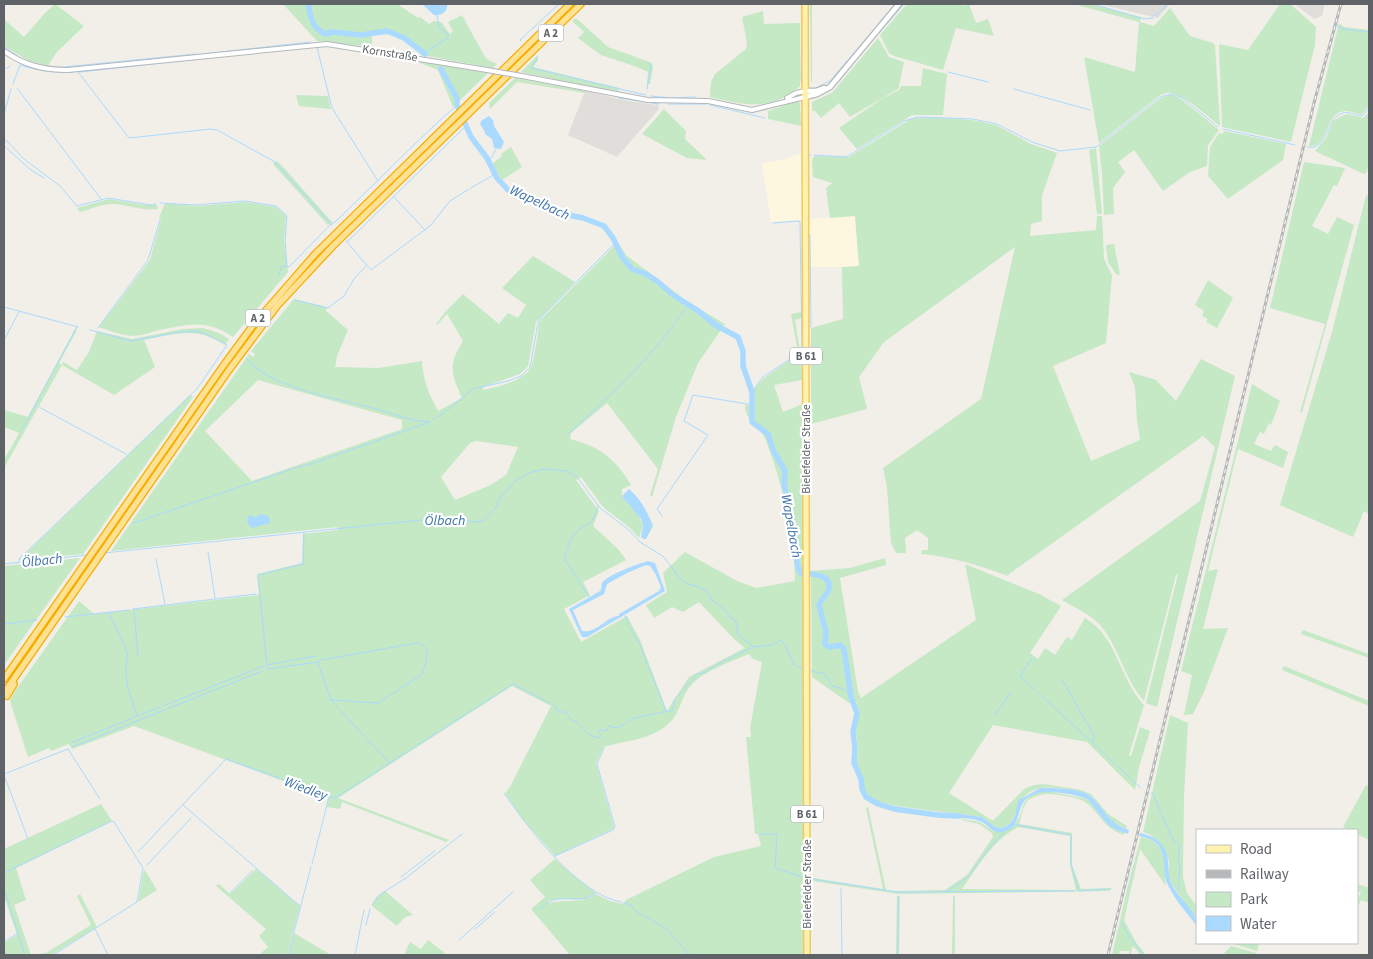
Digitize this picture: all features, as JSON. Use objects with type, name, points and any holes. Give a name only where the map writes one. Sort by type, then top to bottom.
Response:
[{"type":"highway","name":"A 2","points":[[4,679],[222,366],[260,317],[316,253],[570,4]]},
{"type":"highway","name":"A 2","points":[[5,694],[26,667],[32,652],[229,370],[277,306],[327,252],[581,4]]},
{"type":"highway","points":[[4,673],[26,648]]},
{"type":"main road","name":"Bielefelder Straße","points":[[805,4],[807,955]]},
{"type":"main road","points":[[805,94],[824,91],[830,87],[899,4]]},
{"type":"street","name":"Kornstraße","points":[[4,51],[18,60],[34,66],[53,70],[68,70],[327,44],[522,76],[663,102],[708,101],[752,110],[805,94]]},
{"type":"shaded area","points":[[1099,4],[1170,4],[1158,18]]},
{"type":"shaded area","points":[[1295,4],[1325,4],[1322,16],[1314,19]]},
{"type":"shaded area","points":[[585,91],[629,101],[658,105],[659,109],[617,157],[568,135]]},
{"type":"shaded area","points":[[801,153],[803,220],[771,222],[762,163],[782,160]]},
{"type":"shaded area","points":[[855,215],[859,267],[810,267],[809,219]]},
{"type":"green space","points":[[55,4],[84,26],[56,53],[48,66],[29,61],[4,46],[4,19],[24,37]]},
{"type":"green space","points":[[283,4],[397,4],[429,24],[434,21],[441,22],[450,34],[453,31],[448,22],[462,15],[485,57],[497,64],[493,68],[421,55],[421,53],[403,41],[387,34],[372,36],[372,47],[317,41]]},
{"type":"green space","points":[[810,4],[812,4],[812,82],[811,82]]},
{"type":"green space","points":[[907,4],[961,4],[963,6],[969,4],[976,23],[988,19],[994,36],[956,28],[943,70],[894,56],[889,53],[880,35]]},
{"type":"green space","points":[[1074,4],[1089,4],[1141,17],[1140,22],[1154,26],[1170,8],[1190,36],[1213,43],[1215,46],[1220,126],[1189,102],[1176,95],[1164,93],[1099,143],[1084,57],[1135,72],[1139,22]]},
{"type":"green space","points":[[1280,4],[1290,4],[1316,27],[1315,45],[1291,142],[1222,127],[1219,44],[1248,50]]},
{"type":"green space","points":[[763,11],[764,24],[800,23],[800,86],[779,100],[768,103],[746,104],[710,97],[711,82],[715,74],[746,49],[747,43],[742,17]]},
{"type":"green space","points":[[576,18],[608,47],[652,63],[650,84],[647,84],[648,72],[601,55],[578,38],[584,32],[572,21]]},
{"type":"green space","points":[[1339,23],[1344,27],[1369,30],[1369,107],[1361,115],[1348,111],[1339,113],[1330,123],[1320,142],[1309,146]]},
{"type":"green space","points":[[878,38],[889,57],[904,62],[898,89],[850,117],[839,103],[821,118],[815,111],[812,111],[812,102],[832,93]]},
{"type":"green space","points":[[538,55],[538,60],[533,67],[619,88],[618,93],[521,72]]},
{"type":"green space","points":[[421,61],[488,73],[453,107],[438,70],[420,63]]},
{"type":"green space","points":[[923,68],[947,74],[943,115],[912,115],[857,149],[839,128],[880,100],[899,90],[901,86],[921,86]]},
{"type":"green space","points":[[515,78],[585,91],[585,93],[517,82],[490,109],[489,103]]},
{"type":"green space","points":[[1171,94],[1180,98],[1219,130],[1208,145],[1207,166],[1190,172],[1163,191],[1134,150],[1118,162],[1125,172],[1113,188],[1114,214],[1104,215],[1099,146],[1161,98]]},
{"type":"green space","points":[[296,95],[328,96],[331,109],[299,106]]},
{"type":"green space","points":[[797,101],[800,103],[801,126],[768,119],[768,111]]},
{"type":"green space","points":[[664,109],[686,131],[685,139],[707,160],[687,158],[642,134]]},
{"type":"green space","points":[[1369,112],[1369,163],[1367,172],[1364,174],[1315,151],[1326,138],[1333,121],[1347,114],[1363,118]]},
{"type":"green space","points":[[912,118],[972,120],[996,125],[1031,144],[1057,153],[1042,195],[1042,221],[1031,224],[1030,236],[1096,230],[1097,216],[1102,216],[1104,259],[1112,275],[1106,343],[1053,366],[1091,461],[1140,440],[1135,387],[1129,372],[1156,380],[1176,401],[1201,359],[1235,376],[1157,707],[1146,703],[1178,574],[1176,575],[1144,701],[1137,693],[1113,644],[1101,626],[1062,600],[1200,501],[1215,447],[1203,436],[1008,576],[965,562],[921,554],[922,550],[928,550],[928,538],[917,530],[905,538],[906,553],[896,553],[891,543],[887,487],[883,468],[981,399],[1015,247],[884,342],[859,377],[867,409],[811,424],[811,328],[843,319],[842,267],[859,266],[855,216],[830,218],[826,188],[832,183],[813,177],[812,161],[814,156],[849,157]]},
{"type":"green space","points":[[1224,131],[1286,144],[1283,160],[1228,199],[1208,176],[1210,147],[1219,133],[1223,134]]},
{"type":"green space","points":[[511,147],[522,167],[502,180],[492,164]]},
{"type":"green space","points":[[1096,148],[1102,214],[1097,214],[1089,150]]},
{"type":"green space","points":[[277,161],[332,222],[328,225],[273,164]]},
{"type":"green space","points":[[1304,162],[1345,168],[1337,186],[1334,185],[1312,226],[1328,234],[1337,217],[1354,225],[1302,413],[1300,412],[1325,324],[1270,308]]},
{"type":"green space","points":[[1366,195],[1369,196],[1369,514],[1364,511],[1353,537],[1280,505],[1332,332]]},
{"type":"green space","points":[[109,199],[144,205],[157,205],[158,209],[110,204],[80,212],[77,208]]},
{"type":"green space","points":[[246,202],[276,207],[286,216],[284,240],[288,272],[233,337],[223,331],[204,325],[186,325],[132,336],[99,327],[150,260],[161,219],[159,218],[165,203],[196,206]]},
{"type":"green space","points":[[618,242],[626,255],[688,302],[725,324],[698,363],[676,417],[652,497],[650,495],[658,469],[607,403],[571,433],[570,439],[598,450],[619,468],[631,485],[622,489],[622,496],[635,509],[643,525],[639,538],[630,528],[603,507],[581,477],[576,480],[599,511],[593,526],[618,549],[626,560],[583,582],[590,595],[564,609],[581,642],[627,616],[640,640],[667,711],[689,677],[745,648],[699,602],[683,612],[672,607],[654,618],[646,605],[667,592],[663,573],[685,552],[737,581],[756,588],[795,581],[790,527],[778,474],[764,436],[748,417],[745,405],[754,406],[754,389],[764,378],[801,352],[802,380],[774,385],[783,412],[803,404],[803,955],[570,955],[531,909],[545,897],[530,880],[555,859],[596,893],[586,899],[596,894],[610,901],[623,904],[626,900],[714,857],[761,846],[758,834],[755,834],[746,737],[751,737],[750,728],[762,662],[753,659],[749,654],[713,670],[694,682],[689,687],[674,718],[662,729],[640,738],[604,747],[596,763],[614,827],[555,856],[524,821],[505,793],[510,787],[551,706],[512,686],[338,798],[449,840],[446,842],[342,802],[340,809],[327,807],[329,798],[134,726],[72,749],[69,744],[51,751],[49,748],[28,757],[10,701],[15,691],[79,601],[94,614],[259,595],[257,574],[302,563],[303,534],[338,530],[337,527],[111,551],[249,354],[253,357],[255,354],[251,351],[294,299],[327,307],[326,311],[348,330],[337,356],[335,367],[378,368],[422,361],[427,387],[438,411],[462,398],[455,382],[453,363],[463,341],[447,314],[436,324],[463,294],[499,324],[508,313],[518,318],[526,305],[502,288],[533,256],[575,282],[536,322],[528,366],[520,374],[483,387],[483,390],[515,381],[526,374],[530,369],[534,354],[539,323]],"holes":[[[258,380],[402,420],[402,429],[252,481],[205,431]],[[476,441],[518,447],[506,475],[491,485],[455,500],[441,477],[470,443]],[[586,899],[549,903],[548,901]]]},
{"type":"green space","points":[[1114,244],[1120,275],[1116,274],[1108,262],[1106,246]]},
{"type":"green space","points":[[1208,280],[1233,298],[1217,328],[1206,322],[1208,319],[1202,316],[1204,311],[1195,305]]},
{"type":"green space","points":[[801,312],[801,318],[795,320],[800,351],[798,352],[791,314]]},
{"type":"green space","points":[[203,328],[219,333],[229,339],[225,345],[204,335],[185,333],[144,340],[155,367],[114,395],[62,365],[63,362],[77,370],[89,352],[97,331],[132,339],[183,329]]},
{"type":"green space","points":[[75,329],[77,330],[59,363],[62,365],[4,468],[4,460],[19,433],[4,427],[4,410],[28,417]]},
{"type":"green space","points":[[1252,384],[1280,401],[1271,425],[1269,423],[1264,434],[1260,432],[1254,444],[1271,451],[1275,445],[1288,452],[1283,468],[1238,449],[1208,571],[1218,569],[1203,629],[1228,628],[1204,692],[1193,714],[1184,715],[1192,675],[1181,671]]},
{"type":"green space","points":[[190,395],[193,397],[83,554],[19,560]]},
{"type":"green space","points":[[80,558],[4,665],[4,566]]},
{"type":"green space","points":[[885,558],[886,565],[840,578],[858,692],[861,698],[976,620],[965,564],[1039,594],[1061,606],[1030,653],[1038,659],[1045,648],[1055,655],[1067,637],[1072,640],[1085,618],[1096,626],[1111,647],[1129,683],[1144,705],[1129,755],[1131,756],[1140,727],[1150,731],[1139,767],[1135,790],[1087,742],[993,725],[949,793],[993,821],[1024,789],[1034,785],[1044,784],[1081,790],[1091,794],[1108,814],[1127,826],[1126,829],[1108,817],[1089,795],[1065,789],[1044,788],[1036,789],[1029,793],[1019,803],[1012,820],[1003,828],[995,827],[982,817],[895,806],[879,802],[868,796],[863,788],[857,763],[858,747],[856,732],[859,710],[856,701],[849,703],[812,677],[811,571],[850,568]]},
{"type":"green space","points":[[1303,630],[1369,654],[1369,658],[1301,634]]},
{"type":"green space","points":[[1284,666],[1369,701],[1369,706],[1282,670]]},
{"type":"green space","points":[[1170,715],[1188,723],[1184,796],[1183,877],[1187,893],[1196,906],[1196,918],[1172,885],[1169,876],[1169,860],[1151,835],[1143,832]]},
{"type":"green space","points":[[1366,785],[1369,787],[1369,840],[1358,834],[1358,829],[1343,827]]},
{"type":"green space","points":[[1048,791],[1087,799],[1111,827],[1124,833],[1124,835],[1112,829],[1082,800],[1047,794],[1028,800],[1023,809],[1019,824],[1072,833],[1072,865],[1081,889],[1111,888],[1110,891],[898,894],[813,881],[813,878],[883,889],[866,808],[868,807],[886,890],[945,890],[967,875],[993,837],[992,833],[979,824],[962,819],[980,822],[993,831],[1011,828],[1020,816],[1026,800],[1037,793]],"holes":[[[1018,827],[1070,836],[1070,865],[1076,890],[962,889],[993,847]]]},
{"type":"green space","points":[[101,804],[112,821],[16,868],[26,900],[14,905],[31,955],[4,955],[4,943],[17,935],[4,896],[4,849]]},
{"type":"green space","points":[[1141,837],[1157,844],[1161,849],[1166,886],[1140,849],[1124,920],[1137,944],[1146,955],[1141,955],[1133,946],[1130,955],[1128,955],[1130,951],[1120,951],[1119,955],[1112,955],[1130,877]]},
{"type":"green space","points":[[144,869],[157,890],[138,902]]},
{"type":"green space","points":[[256,869],[300,906],[287,955],[259,955],[268,947],[259,936],[266,929],[216,886],[219,884],[230,894]]},
{"type":"green space","points":[[1358,884],[1369,888],[1369,903],[1361,900],[1358,906],[1358,899],[1361,892],[1358,891]]},
{"type":"green space","points":[[385,891],[413,915],[405,917],[397,926],[372,906],[376,898]]},
{"type":"green space","points":[[80,894],[97,927],[51,955],[32,955],[46,953],[91,925],[77,896]]},
{"type":"green space","points":[[955,895],[955,955],[952,955],[953,896]]},
{"type":"green space","points":[[897,896],[900,896],[899,955],[896,955]]},
{"type":"green space","points":[[294,933],[331,955],[288,955]]},
{"type":"green space","points":[[428,940],[445,953],[443,955],[404,955],[410,942],[421,949]]},
{"type":"green space","points":[[1234,944],[1259,944],[1257,951]]},
{"type":"green space","points":[[1231,946],[1256,953],[1256,955],[1227,955],[1224,953]]},
{"type":"water","points":[[422,4],[447,4],[447,7],[443,13],[434,15]]},
{"type":"water","points":[[489,116],[504,142],[501,149],[494,148],[492,139],[485,134],[480,124],[481,121]]},
{"type":"water","points":[[629,489],[643,506],[653,526],[646,539],[641,537],[643,525],[641,519],[622,496]]},
{"type":"water","points":[[261,514],[268,516],[270,523],[251,528],[247,521],[248,516],[251,515],[255,518]]},
{"type":"water","points":[[648,561],[655,563],[665,591],[587,637],[582,637],[569,609],[600,591],[605,580],[623,570]],"holes":[[[646,565],[650,566],[661,587],[659,591],[593,630],[582,631],[573,610],[604,594],[607,584]]]},
{"type":"water","points":[[1040,788],[1080,791],[1089,795],[1118,825],[1154,838],[1166,852],[1172,885],[1191,910],[1196,920],[1196,925],[1168,885],[1163,855],[1158,845],[1150,839],[1124,833],[1113,828],[1087,799],[1053,792],[1035,794],[1028,797],[1023,803],[1015,824],[1002,832],[994,831],[979,821],[967,818],[952,818],[952,813],[982,817],[995,827],[1003,828],[1015,816],[1019,800]]},
{"type":"pier","points":[[1130,827],[1141,830],[1138,839],[1127,836]]},
{"type":"waterway","name":"Wapelbach","points":[[308,4],[314,25],[325,34],[333,32],[361,35],[387,31],[404,38],[425,54]]},
{"type":"waterway","points":[[521,41],[559,4]]},
{"type":"waterway","points":[[879,23],[895,4]]},
{"type":"waterway","points":[[879,33],[904,4]]},
{"type":"waterway","points":[[1093,4],[1144,19],[1153,18]]},
{"type":"waterway","points":[[1153,16],[1168,4]]},
{"type":"waterway","points":[[801,81],[802,6]]},
{"type":"waterway","points":[[424,53],[448,38],[448,34],[439,28],[437,15]]},
{"type":"waterway","points":[[1337,25],[1342,29],[1369,32]]},
{"type":"waterway","points":[[816,88],[830,81],[876,27]]},
{"type":"waterway","points":[[814,98],[833,88],[876,36]]},
{"type":"waterway","points":[[203,54],[310,42]]},
{"type":"waterway","points":[[4,47],[22,59]]},
{"type":"waterway","points":[[317,47],[332,108],[378,181]]},
{"type":"waterway","points":[[203,58],[283,50]]},
{"type":"waterway","points":[[54,68],[196,54]]},
{"type":"waterway","points":[[537,57],[531,68],[646,95]]},
{"type":"waterway","points":[[80,72],[198,59]]},
{"type":"waterway","points":[[647,89],[651,66],[649,63]]},
{"type":"waterway","points":[[13,84],[20,65],[47,71],[74,72]]},
{"type":"waterway","points":[[4,70],[10,66]]},
{"type":"waterway","name":"Wapelbach","points":[[441,69],[457,98],[457,105],[471,137],[487,158],[497,178],[508,190],[539,203],[554,212],[583,218],[604,226],[613,238],[622,257],[632,269],[646,274],[657,281],[673,295],[697,310],[717,326],[738,337],[743,351],[743,366],[752,392],[752,422],[768,434],[774,452],[785,471],[784,483],[797,547],[796,558],[799,569],[802,574],[821,576],[828,581],[828,591],[819,605],[826,632],[825,644],[829,647],[840,645],[844,649],[851,697],[857,713],[853,732],[854,763],[861,779],[862,789],[866,797],[878,804],[894,809],[959,816]]},
{"type":"waterway","points":[[78,72],[129,138],[211,129],[217,130],[275,162],[332,225]]},
{"type":"waterway","points":[[948,72],[988,82]]},
{"type":"waterway","points":[[17,88],[101,199]]},
{"type":"waterway","points":[[4,114],[11,89]]},
{"type":"waterway","points":[[1014,89],[1090,110]]},
{"type":"waterway","points":[[814,155],[845,157],[904,121],[918,117],[973,119],[997,124],[1032,142],[1060,151],[1096,147],[1160,97],[1171,94],[1181,97],[1218,127]]},
{"type":"waterway","points":[[651,96],[671,98],[696,97]]},
{"type":"waterway","points":[[619,98],[659,104]]},
{"type":"waterway","points":[[668,104],[707,104]]},
{"type":"waterway","points":[[278,276],[282,266],[289,267],[331,224],[457,105]]},
{"type":"waterway","points":[[710,105],[765,118]]},
{"type":"waterway","points":[[1307,147],[1314,147],[1323,140],[1337,116],[1343,113],[1362,116],[1369,109]]},
{"type":"waterway","points":[[347,242],[466,126]]},
{"type":"waterway","points":[[1223,129],[1295,145]]},
{"type":"waterway","points":[[4,138],[24,159],[60,186],[77,206],[108,198],[151,205],[156,204]]},
{"type":"waterway","points":[[4,146],[31,170],[44,178]]},
{"type":"waterway","points":[[489,162],[496,149]]},
{"type":"waterway","points":[[471,188],[495,174]]},
{"type":"waterway","points":[[346,241],[371,270],[430,226],[450,201],[469,189]]},
{"type":"waterway","points":[[394,197],[425,230]]},
{"type":"waterway","points":[[160,203],[195,205],[245,201],[276,206],[287,216],[285,240],[287,265]]},
{"type":"waterway","points":[[98,328],[148,260],[160,220]]},
{"type":"waterway","points":[[752,392],[763,377],[802,351],[800,222],[773,223]]},
{"type":"waterway","points":[[810,235],[811,327]]},
{"type":"waterway","points":[[433,419],[441,415],[473,389],[521,376],[530,367],[538,323],[541,317],[615,244]]},
{"type":"waterway","points":[[295,300],[328,308],[344,296],[354,279],[366,266]]},
{"type":"waterway","points":[[568,434],[601,404],[647,357],[688,305]]},
{"type":"waterway","points":[[4,307],[78,327]]},
{"type":"waterway","points":[[4,340],[19,312]]},
{"type":"waterway","points":[[21,431],[77,327]]},
{"type":"waterway","points":[[19,562],[19,559],[197,389],[227,345],[204,333],[193,331],[131,341],[90,330]]},
{"type":"waterway","points":[[246,358],[256,368],[270,377],[305,391],[429,422]]},
{"type":"waterway","points":[[662,516],[657,509],[708,435],[684,421],[693,395],[753,405]]},
{"type":"waterway","points":[[39,407],[126,454]]},
{"type":"waterway","points":[[134,523],[430,422]]},
{"type":"waterway","name":"Ölbach","points":[[104,553],[441,518],[459,518],[474,522],[483,521],[495,509],[500,498],[514,482],[529,473],[544,469],[567,471],[578,478],[600,508],[629,530],[640,542],[664,557],[679,577],[687,584],[707,591],[712,600],[736,621],[738,635],[754,647],[772,645],[781,640],[785,644],[793,664],[805,670]]},
{"type":"waterway","points":[[589,597],[565,560],[565,556],[572,538],[578,530],[591,522],[598,506]]},
{"type":"waterway","points":[[267,665],[258,576],[303,564],[304,533]]},
{"type":"waterway","points":[[208,552],[215,598]]},
{"type":"waterway","name":"Ölbach","points":[[4,564],[87,555]]},
{"type":"waterway","points":[[156,559],[165,604]]},
{"type":"waterway","points":[[133,609],[256,594]]},
{"type":"waterway","points":[[134,609],[138,656]]},
{"type":"waterway","points":[[65,617],[129,610]]},
{"type":"waterway","points":[[109,612],[127,652],[126,674],[128,689],[137,716]]},
{"type":"waterway","points":[[625,616],[629,624]]},
{"type":"waterway","points":[[4,624],[37,620]]},
{"type":"waterway","points":[[630,627],[640,645],[666,711]]},
{"type":"waterway","points":[[267,669],[318,662],[417,643],[425,647],[427,656],[421,675],[378,703],[331,700]]},
{"type":"waterway","points":[[553,704],[559,712],[566,712],[571,720],[578,723],[589,735],[599,738],[601,736],[598,730],[607,730],[608,726],[618,728],[634,718],[673,710],[674,700],[697,674],[704,673],[753,647]]},
{"type":"waterway","points":[[266,665],[316,656]]},
{"type":"waterway","points":[[1032,658],[1020,676],[1140,787]]},
{"type":"waterway","points":[[318,663],[331,700],[364,736]]},
{"type":"waterway","points":[[163,706],[264,666]]},
{"type":"waterway","name":"Ölbach","points":[[809,670],[825,674],[832,686],[844,689],[851,697]]},
{"type":"waterway","points":[[72,747],[262,671]]},
{"type":"waterway","points":[[1062,679],[1094,736],[1093,742]]},
{"type":"waterway","name":"Wiedley","points":[[138,852],[226,759],[335,798],[513,684],[550,703]]},
{"type":"waterway","points":[[994,716],[1011,692]]},
{"type":"waterway","points":[[71,743],[160,707]]},
{"type":"waterway","points":[[366,738],[389,762]]},
{"type":"waterway","points":[[555,856],[613,830],[615,827],[597,764],[604,748]]},
{"type":"waterway","points":[[68,749],[100,799]]},
{"type":"waterway","points":[[4,774],[68,749]]},
{"type":"waterway","points":[[4,775],[28,839]]},
{"type":"waterway","points":[[504,793],[540,841],[571,873],[588,887],[604,896],[621,902]]},
{"type":"waterway","points":[[1151,793],[1173,840],[1180,845],[1178,858],[1180,868],[1179,880]]},
{"type":"waterway","points":[[312,864],[329,797]]},
{"type":"waterway","points":[[183,805],[300,906]]},
{"type":"waterway","points":[[147,865],[191,818]]},
{"type":"waterway","points":[[4,873],[112,821],[143,868],[137,902],[53,955]]},
{"type":"waterway","points":[[1013,824],[1071,835],[1071,864],[1079,891]]},
{"type":"waterway","points":[[946,892],[969,876],[1003,833],[1003,830]]},
{"type":"waterway","points":[[372,905],[379,895],[406,878],[462,834]]},
{"type":"waterway","points":[[760,834],[777,834],[775,868],[802,877]]},
{"type":"waterway","points":[[401,877],[435,851]]},
{"type":"waterway","points":[[288,955],[311,867]]},
{"type":"waterway","points":[[230,893],[252,871]]},
{"type":"waterway","points":[[812,879],[897,892],[1074,891]]},
{"type":"waterway","points":[[1176,891],[1179,888],[1179,883]]},
{"type":"waterway","points":[[841,888],[842,955]]},
{"type":"waterway","points":[[4,889],[25,955]]},
{"type":"waterway","points":[[1080,891],[1106,889]]},
{"type":"waterway","points":[[459,940],[513,892]]},
{"type":"waterway","points":[[804,892],[804,955]]},
{"type":"waterway","points":[[538,910],[555,900],[591,897],[596,893]]},
{"type":"waterway","points":[[898,897],[898,955]]},
{"type":"waterway","points":[[623,903],[631,905],[636,911],[667,929],[689,955]]},
{"type":"waterway","points":[[366,925],[370,909]]},
{"type":"waterway","points":[[355,955],[364,910]]},
{"type":"waterway","points":[[475,929],[495,912]]},
{"type":"waterway","points":[[1121,922],[1144,955]]},
{"type":"waterway","points":[[95,929],[108,955]]},
{"type":"waterway","points":[[4,942],[18,933]]},
{"type":"railway","points":[[1108,955],[1314,103],[1341,4]]}]
